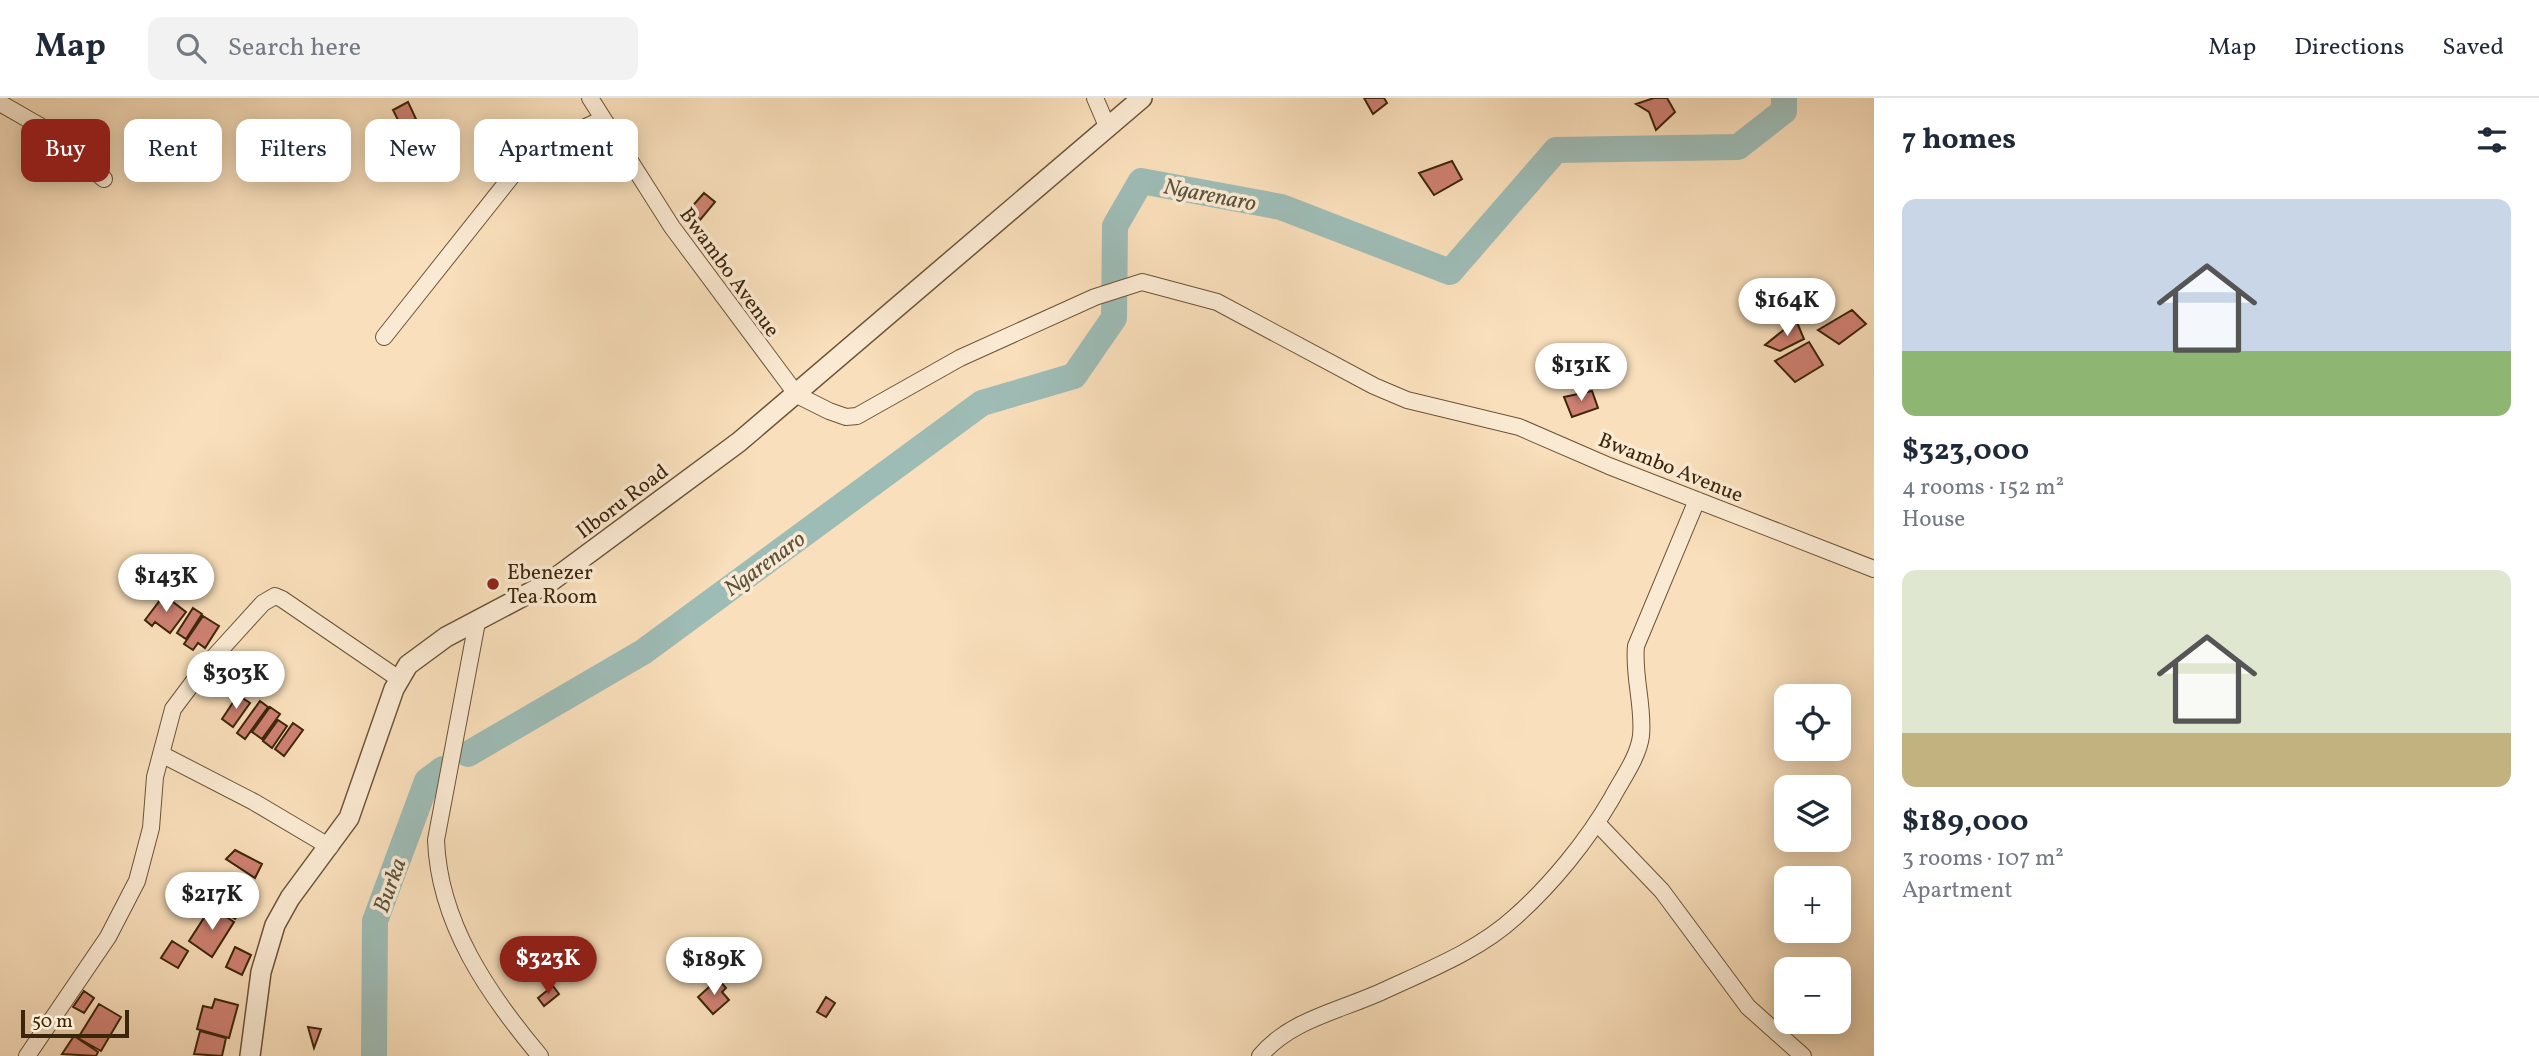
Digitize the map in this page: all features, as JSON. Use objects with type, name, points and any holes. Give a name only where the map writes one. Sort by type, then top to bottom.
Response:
[{"type":"street","name":"Bwambo Avenue","points":[[590,98],[603,119]]},
{"type":"street","points":[[1094,98],[1107,126]]},
{"type":"street","name":"Ilboru Road","points":[[250,1056],[261,972],[270,937],[290,898],[330,847],[358,800],[382,721],[399,679],[418,655],[540,588],[593,552],[797,395],[1142,98]]},
{"type":"street","points":[[0,103],[28,119]]},
{"type":"street","name":"Bwambo Avenue","points":[[638,174],[672,228],[797,395],[837,414],[857,416],[960,358],[1096,297],[1142,282],[1217,302],[1374,386],[1407,400],[1519,427],[1874,569]]},
{"type":"street","points":[[384,337],[507,182]]},
{"type":"street","points":[[1260,1056],[1293,1028],[1426,971],[1487,938],[1514,918],[1544,888],[1597,822],[1635,755],[1641,736],[1634,662],[1636,646],[1697,500]]},
{"type":"street","points":[[27,1056],[125,909],[137,881],[151,828],[161,754],[173,709],[203,669],[263,603],[275,596],[399,679]]},
{"type":"street","points":[[477,622],[436,840],[437,865],[456,928],[486,987],[540,1056]]},
{"type":"street","points":[[161,754],[254,802],[330,847]]},
{"type":"street","points":[[1597,822],[1662,891],[1748,1007],[1803,1056]]},
{"type":"building","points":[[1364,98],[1384,98],[1387,103],[1373,114]]},
{"type":"building","points":[[1654,98],[1667,98],[1675,112],[1656,130],[1649,112],[1636,104]]},
{"type":"building","points":[[408,102],[416,119],[398,119],[393,110]]},
{"type":"building","points":[[1452,161],[1462,179],[1434,195],[1419,173]]},
{"type":"building","points":[[704,193],[715,202],[700,220],[689,210]]},
{"type":"building","points":[[1852,310],[1866,324],[1839,344],[1818,330]]},
{"type":"building","points":[[1796,320],[1804,339],[1780,351],[1765,345]]},
{"type":"building","points":[[1809,342],[1823,365],[1795,382],[1775,361]]},
{"type":"building","points":[[1592,391],[1598,408],[1572,417],[1564,397]]},
{"type":"building","points":[[164,595],[186,612],[170,633],[155,622],[152,626],[145,620]]},
{"type":"building","points":[[193,608],[202,614],[186,639],[177,633]]},
{"type":"building","points":[[203,616],[219,626],[205,648],[198,643],[193,650],[184,644]]},
{"type":"building","points":[[238,695],[250,703],[233,727],[222,719]]},
{"type":"building","points":[[260,701],[268,707],[245,739],[237,733]]},
{"type":"building","points":[[270,707],[280,714],[262,739],[252,732]]},
{"type":"building","points":[[278,720],[287,726],[272,748],[263,741]]},
{"type":"building","points":[[293,723],[303,730],[284,756],[275,749]]},
{"type":"building","points":[[235,850],[262,864],[255,878],[226,859]]},
{"type":"building","points":[[223,884],[248,901],[235,919],[210,902]]},
{"type":"building","points":[[211,907],[234,922],[212,957],[189,941]]},
{"type":"building","points":[[172,941],[188,951],[178,968],[161,958]]},
{"type":"building","points":[[235,947],[251,955],[242,975],[226,967]]},
{"type":"building","points":[[718,979],[726,988],[722,992],[729,1000],[713,1014],[698,997]]},
{"type":"building","points":[[553,986],[559,994],[544,1006],[538,998]]},
{"type":"building","points":[[84,991],[94,998],[84,1013],[73,1007]]},
{"type":"building","points":[[826,997],[835,1003],[826,1017],[817,1012]]},
{"type":"building","points":[[215,999],[238,1005],[229,1038],[197,1029],[203,1006],[212,1008]]},
{"type":"building","points":[[99,1004],[121,1017],[101,1051],[78,1038]]},
{"type":"building","points":[[308,1027],[321,1029],[314,1048]]},
{"type":"building","points":[[200,1031],[226,1038],[222,1056],[194,1054]]},
{"type":"building","points":[[74,1036],[98,1052],[96,1056],[62,1054]]},
{"type":"waterway","name":"Ngarenaro","points":[[468,754],[643,652],[982,403],[1074,376],[1114,318],[1115,226],[1141,181],[1281,207],[1450,272],[1556,150],[1738,147],[1784,111],[1784,98]]},
{"type":"waterway","name":"Burka","points":[[374,1056],[375,921],[427,781],[443,769]]},
{"type":"place","name":"Ebenezer Tea Room","points":[[493,584]]}]
